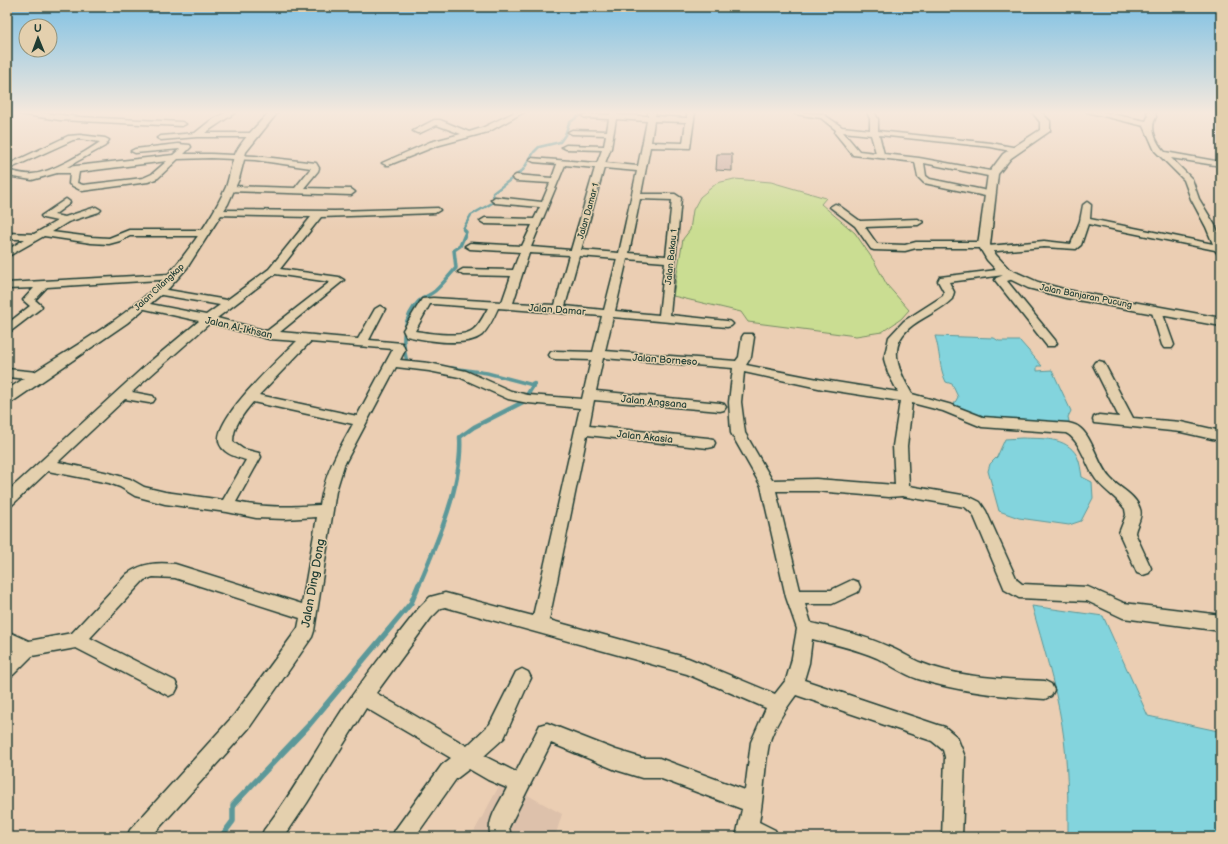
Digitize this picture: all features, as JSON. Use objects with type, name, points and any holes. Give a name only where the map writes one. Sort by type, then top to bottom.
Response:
[{"type":"street","points":[[7,168],[42,151]]},
{"type":"street","points":[[7,173],[34,177],[54,170],[88,151]]},
{"type":"street","points":[[75,170],[72,184],[82,188],[150,178],[184,151]]},
{"type":"street","name":"Jalan Cilangkap","points":[[7,398],[140,306],[184,264],[218,213],[230,190],[238,169],[239,158],[244,151]]},
{"type":"street","points":[[386,163],[415,151]]},
{"type":"street","name":"Jalan Damar 1","points":[[559,309],[600,166],[606,151]]},
{"type":"street","points":[[539,626],[598,355],[623,256],[645,151]]},
{"type":"street","points":[[855,151],[856,153],[919,160],[994,174]]},
{"type":"street","points":[[880,151],[881,156]]},
{"type":"street","points":[[985,247],[990,194],[994,174],[1007,156],[1013,151]]},
{"type":"street","points":[[1161,151],[1188,179],[1195,199],[1220,250]]},
{"type":"street","points":[[1164,154],[1221,164]]},
{"type":"street","points":[[54,170],[75,170],[178,157],[221,156],[313,165],[315,168],[314,171],[297,191]]},
{"type":"street","points":[[534,160],[642,169]]},
{"type":"street","points":[[919,160],[922,178],[927,181],[990,194]]},
{"type":"street","points":[[500,305],[433,300],[426,301],[409,330],[410,333],[449,337],[472,336],[478,333],[500,305],[518,273],[526,248],[562,163]]},
{"type":"street","points":[[516,178],[555,181]]},
{"type":"street","points":[[230,190],[351,192]]},
{"type":"street","name":"Jalan Bakau 1","points":[[635,196],[677,198],[664,318]]},
{"type":"street","points":[[495,200],[545,205]]},
{"type":"street","points":[[64,220],[46,216],[66,202]]},
{"type":"street","points":[[835,207],[858,224],[874,247],[906,248],[916,245],[985,247],[1044,244],[1073,247],[1076,245],[1085,221],[1087,205]]},
{"type":"street","points":[[8,253],[64,220],[96,210]]},
{"type":"street","points":[[218,213],[318,214],[435,210]]},
{"type":"street","points":[[7,502],[150,368],[208,319],[273,271],[318,214]]},
{"type":"street","points":[[485,221],[537,222]]},
{"type":"street","points":[[1085,221],[1220,250]]},
{"type":"street","points":[[858,224],[918,222]]},
{"type":"street","points":[[1210,227],[1221,229]]},
{"type":"street","points":[[7,236],[39,235],[93,240],[115,240],[124,234],[129,233],[204,233]]},
{"type":"street","points":[[470,246],[526,248],[670,259]]},
{"type":"street","name":"Jalan Banjaran Pucung","points":[[985,247],[1008,274],[1032,285],[1066,294],[1156,309],[1221,322]]},
{"type":"street","points":[[269,335],[338,282],[338,280],[273,271]]},
{"type":"street","points":[[463,272],[518,273]]},
{"type":"street","points":[[1008,274],[1000,280],[1051,343]]},
{"type":"street","points":[[902,490],[900,446],[906,397],[894,373],[890,359],[895,337],[908,323],[944,301],[949,292],[943,281],[944,279],[1008,274]]},
{"type":"street","points":[[7,286],[171,277]]},
{"type":"street","points":[[7,329],[31,312],[36,306],[28,300],[44,284]]},
{"type":"street","points":[[156,291],[227,303]]},
{"type":"street","name":"Jalan Damar","points":[[500,305],[727,324]]},
{"type":"street","name":"Jalan Al-Ikhsan","points":[[140,306],[208,319],[269,335],[362,343]]},
{"type":"street","points":[[362,343],[380,309]]},
{"type":"street","points":[[1156,309],[1168,345]]},
{"type":"street","points":[[748,337],[745,357],[736,366],[735,402],[738,433],[768,486],[794,596],[805,629],[800,663],[793,685],[778,704],[760,742],[753,803],[747,832],[768,837]]},
{"type":"street","points":[[227,506],[254,457],[236,452],[230,447],[226,442],[225,435],[229,426],[249,397],[307,338]]},
{"type":"street","name":"Jalan Ding Dong","points":[[137,837],[242,721],[306,631],[329,491],[336,465],[399,350],[398,346],[362,343]]},
{"type":"street","name":"Jalan Borneso","points":[[554,355],[598,355],[736,366],[811,384],[845,390],[906,397],[940,406],[982,422],[1068,428],[1075,431],[1105,482],[1133,509],[1134,512],[1127,527],[1127,533],[1143,568]]},
{"type":"street","name":"Jalan Angsana","points":[[393,363],[429,366],[462,374],[499,392],[525,399],[588,400],[720,407]]},
{"type":"street","points":[[1099,365],[1129,423]]},
{"type":"street","points":[[7,373],[37,376]]},
{"type":"street","points":[[122,394],[149,399]]},
{"type":"street","points":[[249,397],[360,421]]},
{"type":"street","points":[[1099,420],[1181,427],[1221,436]]},
{"type":"street","name":"Jalan Akasia","points":[[582,430],[708,443]]},
{"type":"street","points":[[46,465],[109,478],[124,483],[140,492],[165,498],[227,506],[256,512],[284,513],[327,510]]},
{"type":"street","points":[[768,486],[816,485],[889,491],[902,490],[968,502],[979,511],[1011,585],[1016,590],[1088,594],[1123,610],[1221,623]]},
{"type":"street","points":[[7,669],[28,649],[77,640],[133,579],[141,572],[156,569],[175,571],[308,613]]},
{"type":"street","points":[[794,596],[832,597],[852,587]]},
{"type":"street","points":[[271,837],[321,764],[363,696],[425,613],[436,602],[445,600],[453,601],[688,666],[778,704]]},
{"type":"street","points":[[805,629],[854,642],[882,652],[917,670],[957,681],[996,687],[1045,690]]},
{"type":"street","points":[[7,639],[28,649]]},
{"type":"street","points":[[77,640],[169,687]]},
{"type":"street","points":[[402,837],[449,772],[469,757],[497,731],[522,678]]},
{"type":"street","points":[[793,685],[938,734],[950,744],[955,757],[952,837]]},
{"type":"street","points":[[363,696],[495,773],[520,784]]},
{"type":"street","points":[[501,837],[499,826],[545,734],[551,732],[616,760],[642,768],[659,768],[753,803]]},
{"type":"shaded area","points":[[502,781],[562,814],[555,837],[471,837]]},
{"type":"green space","points":[[734,179],[771,182],[826,198],[821,204],[855,233],[874,261],[887,285],[909,310],[901,319],[882,332],[856,336],[748,322],[741,312],[673,296],[683,239],[690,230],[693,210],[700,197],[717,183]]},
{"type":"water","points":[[935,336],[994,338],[999,341],[1020,341],[1042,366],[1037,366],[1037,371],[1052,370],[1071,411],[1068,417],[1070,426],[978,418],[953,406],[958,397],[952,384],[946,382],[944,377]]},
{"type":"water","points":[[1005,439],[1045,439],[1060,442],[1066,445],[1077,456],[1082,477],[1092,482],[1093,498],[1081,521],[1069,525],[1019,518],[999,511],[988,471],[990,464],[997,457]]},
{"type":"water","points":[[1032,606],[1103,616],[1148,716],[1218,731],[1221,739],[1221,837],[1068,837],[1067,767],[1062,725],[1052,680]]},
{"type":"building","points":[[717,154],[732,154],[732,171],[716,170]]},
{"type":"waterway","points":[[410,362],[407,362],[404,338],[407,322],[414,307],[419,301],[435,291],[456,268],[454,250],[460,246],[466,232],[463,229],[471,215],[494,202],[493,193],[523,170],[535,151]]},
{"type":"waterway","points":[[452,368],[487,373],[533,385]]},
{"type":"waterway","points":[[419,585],[441,532],[453,493],[460,455],[460,437],[474,427],[523,402],[534,384]]},
{"type":"waterway","points":[[221,837],[233,821],[233,805],[309,725],[411,603],[419,584]]}]
